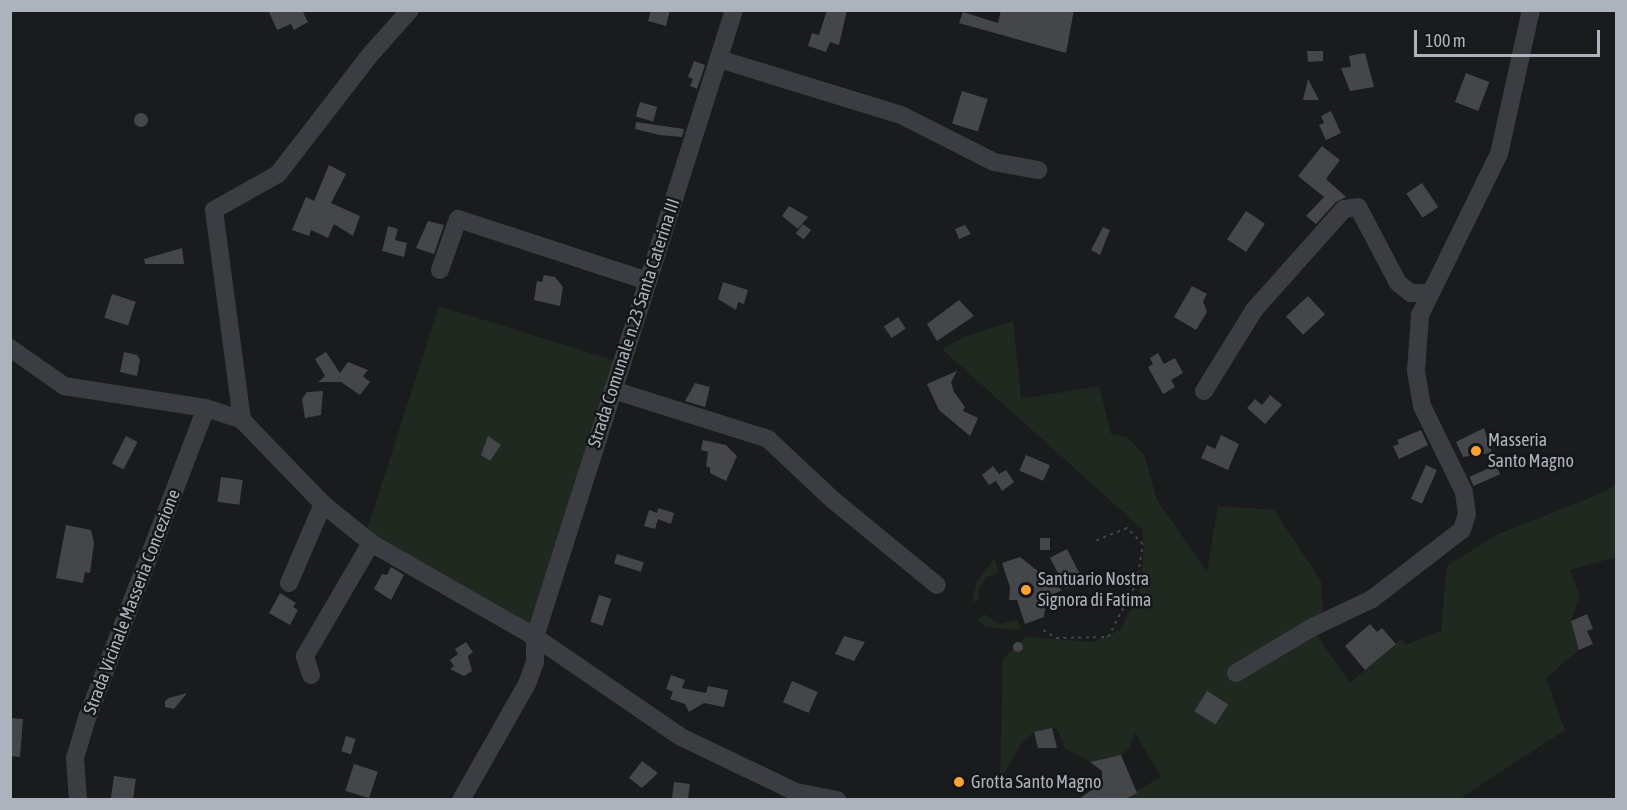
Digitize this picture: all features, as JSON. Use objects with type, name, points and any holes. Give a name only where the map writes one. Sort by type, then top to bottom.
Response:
[{"type":"street","points":[[242,420],[214,210],[278,174],[370,55],[410,10]]},
{"type":"street","name":"Strada Comunale n.23 Santa Caterina III","points":[[461,800],[527,684],[535,662],[535,637],[734,10]]},
{"type":"street","points":[[1236,673],[1311,628],[1372,599],[1462,530],[1467,514],[1464,492],[1422,406],[1416,371],[1420,315],[1499,154],[1532,10]]},
{"type":"street","points":[[719,59],[901,115],[994,162],[1038,170]]},
{"type":"street","points":[[1204,391],[1254,310],[1344,209],[1358,207],[1398,283],[1411,293],[1431,293]]},
{"type":"street","points":[[440,270],[458,219],[648,281]]},
{"type":"street","points":[[10,348],[64,386],[206,408],[242,420],[323,504],[371,543],[535,637],[681,737],[796,792],[837,800]]},
{"type":"street","points":[[613,390],[768,439],[833,500],[937,585]]},
{"type":"street","name":"Strada Vicinale Masseria Concezione","points":[[78,800],[75,758],[87,718],[206,408]]},
{"type":"street","points":[[289,583],[323,504]]},
{"type":"street","points":[[311,675],[305,656],[371,543]]},
{"type":"path","points":[[1043,630],[1056,638],[1108,637],[1137,582],[1143,544],[1127,528],[1095,541]]},
{"type":"shaded area","points":[[439,306],[616,361],[535,637],[366,533]]},
{"type":"shaded area","points":[[1013,321],[1021,399],[1099,386],[1111,434],[1127,437],[1144,455],[1157,500],[1207,572],[1218,506],[1274,510],[1321,581],[1323,619],[1316,634],[1350,683],[1401,639],[1406,645],[1441,631],[1447,566],[1496,535],[1605,492],[1616,484],[1616,557],[1570,570],[1580,596],[1571,621],[1579,650],[1546,678],[1565,730],[1459,799],[1123,799],[1161,777],[1135,733],[1129,749],[1121,755],[1090,762],[1065,748],[1057,728],[1034,732],[1021,744],[1000,781],[1003,659],[1026,637],[1093,642],[1120,630],[1139,594],[1144,549],[1142,529],[942,349],[964,337]]},
{"type":"shaded area","points":[[994,559],[999,573],[987,577],[979,588],[978,600],[972,602],[977,581]]},
{"type":"shaded area","points":[[984,614],[1000,624],[1018,620],[1021,630],[985,627],[978,621]]},
{"type":"building","points":[[268,10],[302,10],[308,22],[294,30],[291,24],[277,30]]},
{"type":"building","points":[[651,10],[670,10],[666,26],[648,21]]},
{"type":"building","points":[[827,10],[847,10],[839,45],[830,42],[826,52],[808,46],[812,33],[819,35]]},
{"type":"building","points":[[1001,10],[1074,10],[1066,53],[959,23],[963,12],[998,23]]},
{"type":"building","points":[[1307,51],[1323,51],[1323,61],[1308,62]]},
{"type":"building","points":[[1365,53],[1374,87],[1350,91],[1341,68],[1351,67],[1349,56]]},
{"type":"building","points":[[694,61],[705,65],[697,89],[690,86],[693,79],[688,77]]},
{"type":"building","points":[[1466,73],[1489,82],[1478,111],[1455,102]]},
{"type":"building","points":[[1308,79],[1319,100],[1303,100]]},
{"type":"building","points":[[962,91],[988,99],[978,131],[952,124]]},
{"type":"building","points":[[640,102],[657,107],[653,121],[636,116]]},
{"type":"building","points":[[1331,111],[1341,133],[1326,140],[1319,125],[1324,123],[1321,116]]},
{"type":"building","points":[[141,113],[146,115],[148,120],[146,125],[141,127],[136,125],[134,120],[136,115]]},
{"type":"building","points":[[636,122],[684,129],[682,137],[660,135],[635,129]]},
{"type":"building","points":[[1322,146],[1340,160],[1326,179],[1346,197],[1336,202],[1316,224],[1306,216],[1324,197],[1298,176]]},
{"type":"building","points":[[329,165],[346,174],[331,203],[360,216],[353,236],[334,224],[328,238],[311,230],[309,236],[292,230],[306,197],[314,201]]},
{"type":"building","points":[[1422,183],[1438,207],[1422,218],[1406,194]]},
{"type":"building","points":[[789,206],[808,217],[798,229],[782,216]]},
{"type":"building","points":[[1246,211],[1265,224],[1246,252],[1227,239]]},
{"type":"building","points":[[428,221],[444,225],[434,254],[416,248]]},
{"type":"building","points":[[803,224],[811,230],[804,240],[796,234]]},
{"type":"building","points":[[965,225],[971,234],[959,239],[955,229]]},
{"type":"building","points":[[388,226],[398,229],[395,240],[407,243],[404,257],[382,251]]},
{"type":"building","points":[[1103,227],[1110,230],[1100,255],[1091,250]]},
{"type":"building","points":[[182,248],[184,264],[145,264],[144,259]]},
{"type":"building","points":[[544,275],[555,277],[563,287],[560,306],[534,300],[537,281],[542,282]]},
{"type":"building","points":[[723,282],[748,290],[744,304],[738,302],[736,310],[718,299]]},
{"type":"building","points":[[1192,286],[1207,294],[1203,301],[1207,312],[1196,330],[1174,317]]},
{"type":"building","points":[[112,294],[136,302],[128,326],[104,318]]},
{"type":"building","points":[[1308,296],[1325,314],[1303,335],[1286,316]]},
{"type":"building","points":[[959,300],[974,316],[937,341],[927,324]]},
{"type":"building","points":[[898,317],[906,329],[892,338],[884,327]]},
{"type":"building","points":[[124,352],[137,355],[140,360],[137,376],[120,372]]},
{"type":"building","points":[[326,352],[340,373],[348,362],[368,370],[363,376],[370,382],[360,395],[341,382],[318,382],[325,376],[315,359]]},
{"type":"building","points":[[1158,353],[1164,364],[1175,358],[1183,373],[1171,380],[1175,387],[1163,394],[1148,367],[1153,364],[1150,358]]},
{"type":"building","points":[[957,371],[951,382],[954,392],[965,407],[963,411],[978,418],[970,436],[939,410],[927,384]]},
{"type":"building","points":[[695,383],[710,387],[705,407],[685,401]]},
{"type":"building","points":[[323,391],[321,415],[305,418],[302,399],[307,392]]},
{"type":"building","points":[[1270,395],[1282,405],[1265,424],[1247,408],[1255,399],[1262,405]]},
{"type":"building","points":[[1484,428],[1492,453],[1463,457],[1456,442]]},
{"type":"building","points":[[1421,430],[1428,445],[1399,459],[1393,446],[1399,444],[1397,440]]},
{"type":"building","points":[[1221,435],[1239,444],[1228,470],[1201,458],[1207,445],[1215,449]]},
{"type":"building","points":[[126,436],[138,442],[124,470],[112,464]]},
{"type":"building","points":[[488,436],[501,445],[490,461],[481,455]]},
{"type":"building","points":[[703,440],[726,445],[737,456],[726,481],[710,473],[710,468],[706,466],[708,452],[701,450]]},
{"type":"building","points":[[1026,455],[1050,465],[1043,481],[1019,471]]},
{"type":"building","points":[[1426,465],[1437,470],[1422,504],[1411,499]]},
{"type":"building","points":[[1496,465],[1500,474],[1474,486],[1470,477]]},
{"type":"building","points":[[993,466],[999,474],[1006,470],[1014,482],[1002,491],[996,481],[989,485],[982,475]]},
{"type":"building","points":[[221,477],[243,480],[239,505],[218,502]]},
{"type":"building","points":[[658,508],[674,513],[671,524],[658,519],[655,529],[644,526],[649,510],[657,513]]},
{"type":"building","points":[[66,525],[91,530],[94,543],[90,573],[85,572],[83,583],[56,578]]},
{"type":"building","points":[[1040,538],[1050,538],[1050,550],[1040,550]]},
{"type":"building","points":[[1067,549],[1083,580],[1066,589],[1050,558]]},
{"type":"building","points":[[617,554],[644,562],[641,572],[614,564]]},
{"type":"building","name":"Santuario Nostra Signora di Fatima","points":[[1020,557],[1062,590],[1046,598],[1044,617],[1025,624],[1017,600],[1009,600],[1010,587],[1002,563]]},
{"type":"building","points":[[391,567],[404,575],[391,600],[374,589],[382,574],[387,575]]},
{"type":"building","points":[[280,593],[296,603],[293,607],[298,610],[290,625],[269,613]]},
{"type":"building","points":[[599,595],[611,599],[603,626],[590,622]]},
{"type":"building","points":[[1587,614],[1593,629],[1587,631],[1593,644],[1579,650],[1571,621]]},
{"type":"building","points":[[1370,624],[1377,632],[1382,628],[1396,644],[1365,670],[1345,646]]},
{"type":"building","points":[[844,636],[865,642],[854,661],[835,654]]},
{"type":"building","points":[[466,642],[473,652],[468,656],[472,671],[464,676],[450,669],[454,666],[450,660],[458,654],[455,649]]},
{"type":"building","points":[[1018,642],[1022,643],[1022,651],[1018,652],[1014,651],[1013,647],[1014,643]]},
{"type":"building","points":[[671,675],[685,680],[682,688],[706,693],[708,686],[728,690],[724,707],[704,703],[689,712],[685,704],[670,699],[673,692],[666,689]]},
{"type":"building","points":[[792,681],[818,692],[809,713],[783,702]]},
{"type":"building","points":[[1207,691],[1228,704],[1215,725],[1194,711]]},
{"type":"building","points":[[187,693],[174,709],[165,707],[165,701],[169,698]]},
{"type":"building","points":[[10,718],[23,719],[20,757],[10,756]]},
{"type":"building","points":[[1052,728],[1057,748],[1038,748],[1034,732]]},
{"type":"building","points":[[346,736],[356,739],[351,754],[341,751]]},
{"type":"building","points":[[1121,755],[1137,793],[1124,800],[1078,800],[1102,782],[1102,771],[1090,762]]},
{"type":"building","points":[[642,761],[658,773],[642,788],[629,778]]},
{"type":"building","points":[[354,764],[378,772],[369,798],[345,791]]},
{"type":"building","points":[[114,776],[136,779],[133,800],[111,800]]},
{"type":"building","points":[[674,782],[690,784],[688,800],[672,800]]},
{"type":"place","name":"Masseria Santo Magno","points":[[1476,451]]},
{"type":"place","name":"Santuario Nostra Signora di Fatima","points":[[1026,590]]},
{"type":"place","name":"Grotta Santo Magno","points":[[959,782]]}]
